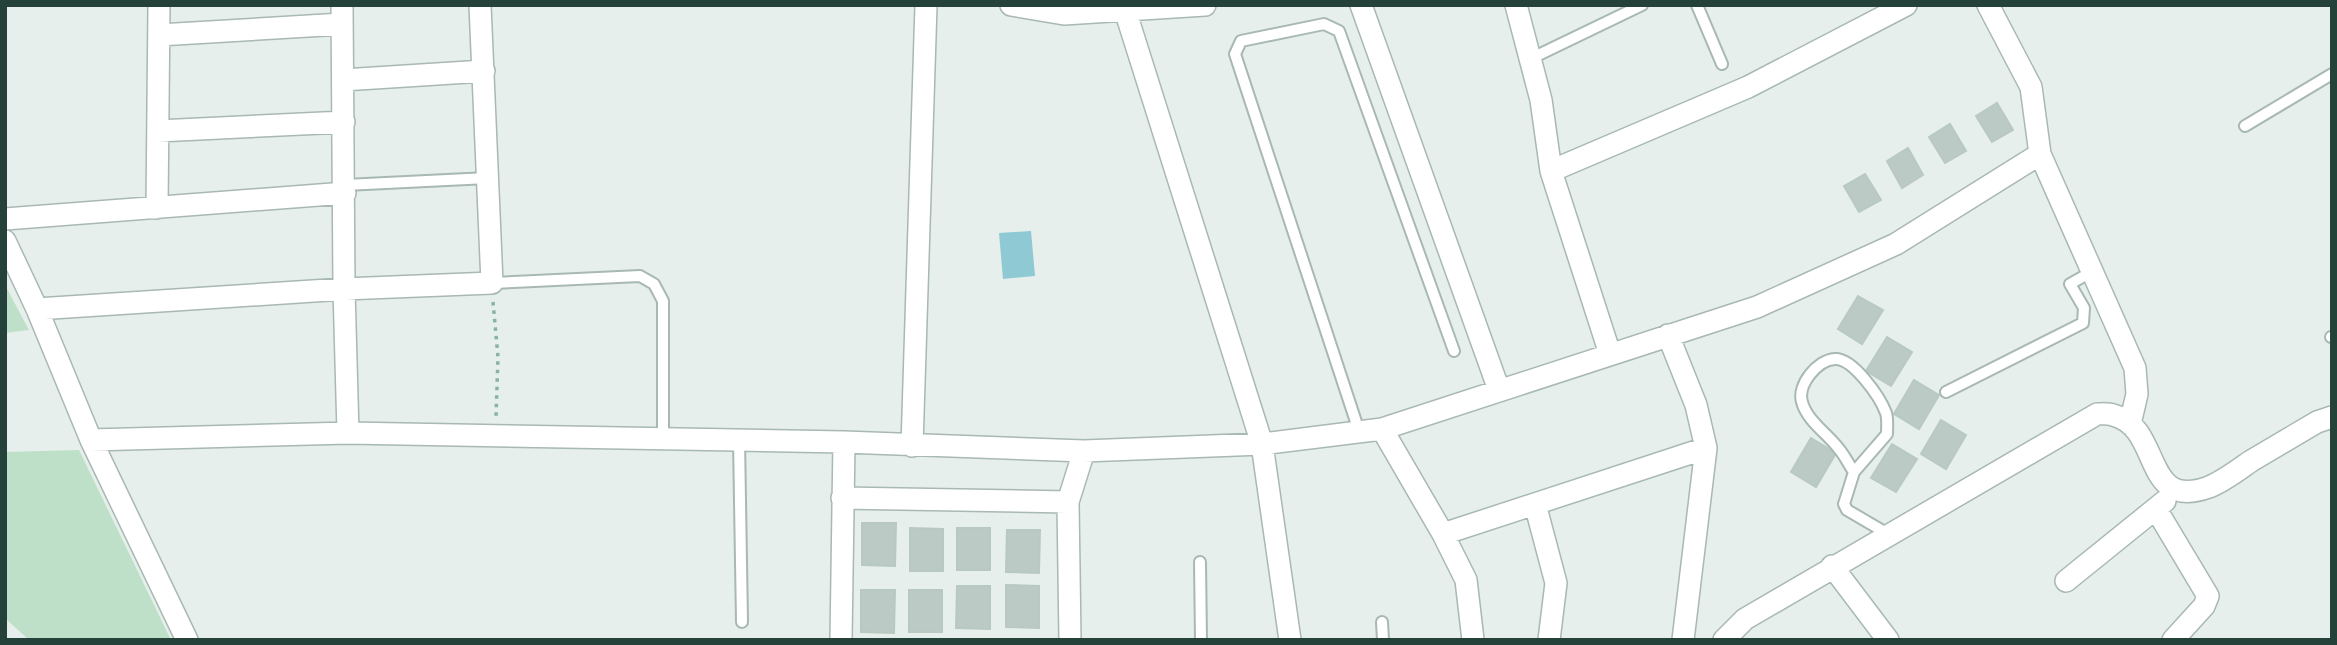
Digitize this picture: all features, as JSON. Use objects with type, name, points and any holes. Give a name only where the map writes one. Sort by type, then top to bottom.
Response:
[{"type":"street","points":[[157,208],[159,5]]},
{"type":"street","points":[[37,309],[344,289],[492,283],[480,5]]},
{"type":"street","points":[[912,446],[926,5]]},
{"type":"street","points":[[1011,5],[1064,14],[1205,5]]},
{"type":"street","points":[[1361,5],[1499,390]]},
{"type":"street","points":[[1516,5],[1541,100],[1551,171],[1609,354]]},
{"type":"street","points":[[1551,171],[1748,87],[1906,5]]},
{"type":"street","points":[[1988,5],[2031,87],[2040,154],[2135,368],[2137,394],[2130,424]]},
{"type":"street","points":[[1125,10],[1262,444],[1290,640]]},
{"type":"street","points":[[159,35],[342,15],[348,433]]},
{"type":"street","points":[[343,80],[484,71]]},
{"type":"street","points":[[158,131],[344,122]]},
{"type":"street","points":[[91,440],[348,433],[844,442],[1084,451],[1262,444],[1382,429],[1757,307],[1896,244],[2040,154]]},
{"type":"street","points":[[5,219],[157,208],[345,189]]},
{"type":"street","points":[[5,241],[37,309],[91,440],[187,640]]},
{"type":"street","points":[[1668,335],[1696,405],[1706,448],[1684,640]]},
{"type":"street","points":[[1724,640],[1745,619],[1832,566],[2097,414],[2114,415],[2130,424],[2145,440],[2160,479],[2171,487],[2195,490],[2218,483],[2317,422],[2332,417]]},
{"type":"street","points":[[1382,429],[1443,534],[1466,580],[1473,640]]},
{"type":"street","points":[[841,640],[844,442]]},
{"type":"street","points":[[1443,534],[1706,448]]},
{"type":"street","points":[[1070,640],[1068,502],[1084,451]]},
{"type":"street","points":[[2066,581],[2165,502],[2171,487]]},
{"type":"street","points":[[842,498],[1068,502]]},
{"type":"street","points":[[1535,504],[1556,583],[1549,640]]},
{"type":"street","points":[[2156,509],[2208,596],[2204,606],[2173,640]]},
{"type":"street","points":[[1832,566],[1888,640]]},
{"type":"lane","points":[[1530,59],[1642,5]]},
{"type":"lane","points":[[1697,5],[1722,64]]},
{"type":"lane","points":[[1359,431],[1235,54],[1241,41],[1324,24],[1339,31],[1454,351]]},
{"type":"lane","points":[[2245,127],[2332,74]]},
{"type":"lane","points":[[345,189],[488,178]]},
{"type":"lane","points":[[1946,392],[2083,323],[2084,308],[2070,284],[2093,271]]},
{"type":"lane","points":[[492,283],[640,276],[654,284],[663,301],[663,439]]},
{"type":"lane","points":[[1854,472],[1839,449],[1814,422],[1802,402],[1802,387],[1808,376],[1820,365],[1835,359],[1848,363],[1869,384],[1887,415],[1887,434],[1854,472],[1844,504],[1847,510],[1888,534]]},
{"type":"lane","points":[[739,440],[742,622]]},
{"type":"lane","points":[[1200,562],[1201,640]]},
{"type":"lane","points":[[1382,622],[1383,640]]},
{"type":"path","points":[[492,283],[498,356],[495,436]]},
{"type":"green space","points":[[5,285],[29,330],[5,333]]},
{"type":"green space","points":[[79,450],[171,640],[29,640],[5,618],[5,452]]},
{"type":"water","points":[[1031,231],[1035,276],[1003,279],[999,233]]},
{"type":"building","points":[[1997,103],[2013,130],[1992,142],[1976,116]]},
{"type":"building","points":[[1950,124],[1966,151],[1945,163],[1929,137]]},
{"type":"building","points":[[1908,148],[1923,175],[1902,188],[1887,161]]},
{"type":"building","points":[[1865,174],[1881,200],[1859,212],[1844,186]]},
{"type":"building","points":[[1858,296],[1883,310],[1862,344],[1838,329]]},
{"type":"building","points":[[1887,337],[1912,352],[1891,386],[1866,371]]},
{"type":"building","points":[[1914,380],[1939,395],[1919,429],[1894,414]]},
{"type":"building","points":[[1941,420],[1966,435],[1946,469],[1921,454]]},
{"type":"building","points":[[1811,438],[1836,453],[1816,487],[1791,472]]},
{"type":"building","points":[[1892,444],[1917,459],[1896,492],[1871,478]]},
{"type":"building","points":[[862,523],[896,523],[895,566],[862,565]]},
{"type":"building","points":[[910,528],[943,529],[943,571],[910,571]]},
{"type":"building","points":[[957,528],[990,528],[990,570],[957,570]]},
{"type":"building","points":[[1007,530],[1040,530],[1039,573],[1006,572]]},
{"type":"building","points":[[1006,585],[1039,586],[1039,628],[1006,627]]},
{"type":"building","points":[[957,586],[990,586],[990,629],[956,628]]},
{"type":"building","points":[[861,590],[895,590],[894,633],[861,632]]},
{"type":"building","points":[[909,590],[942,590],[942,632],[909,632]]}]
